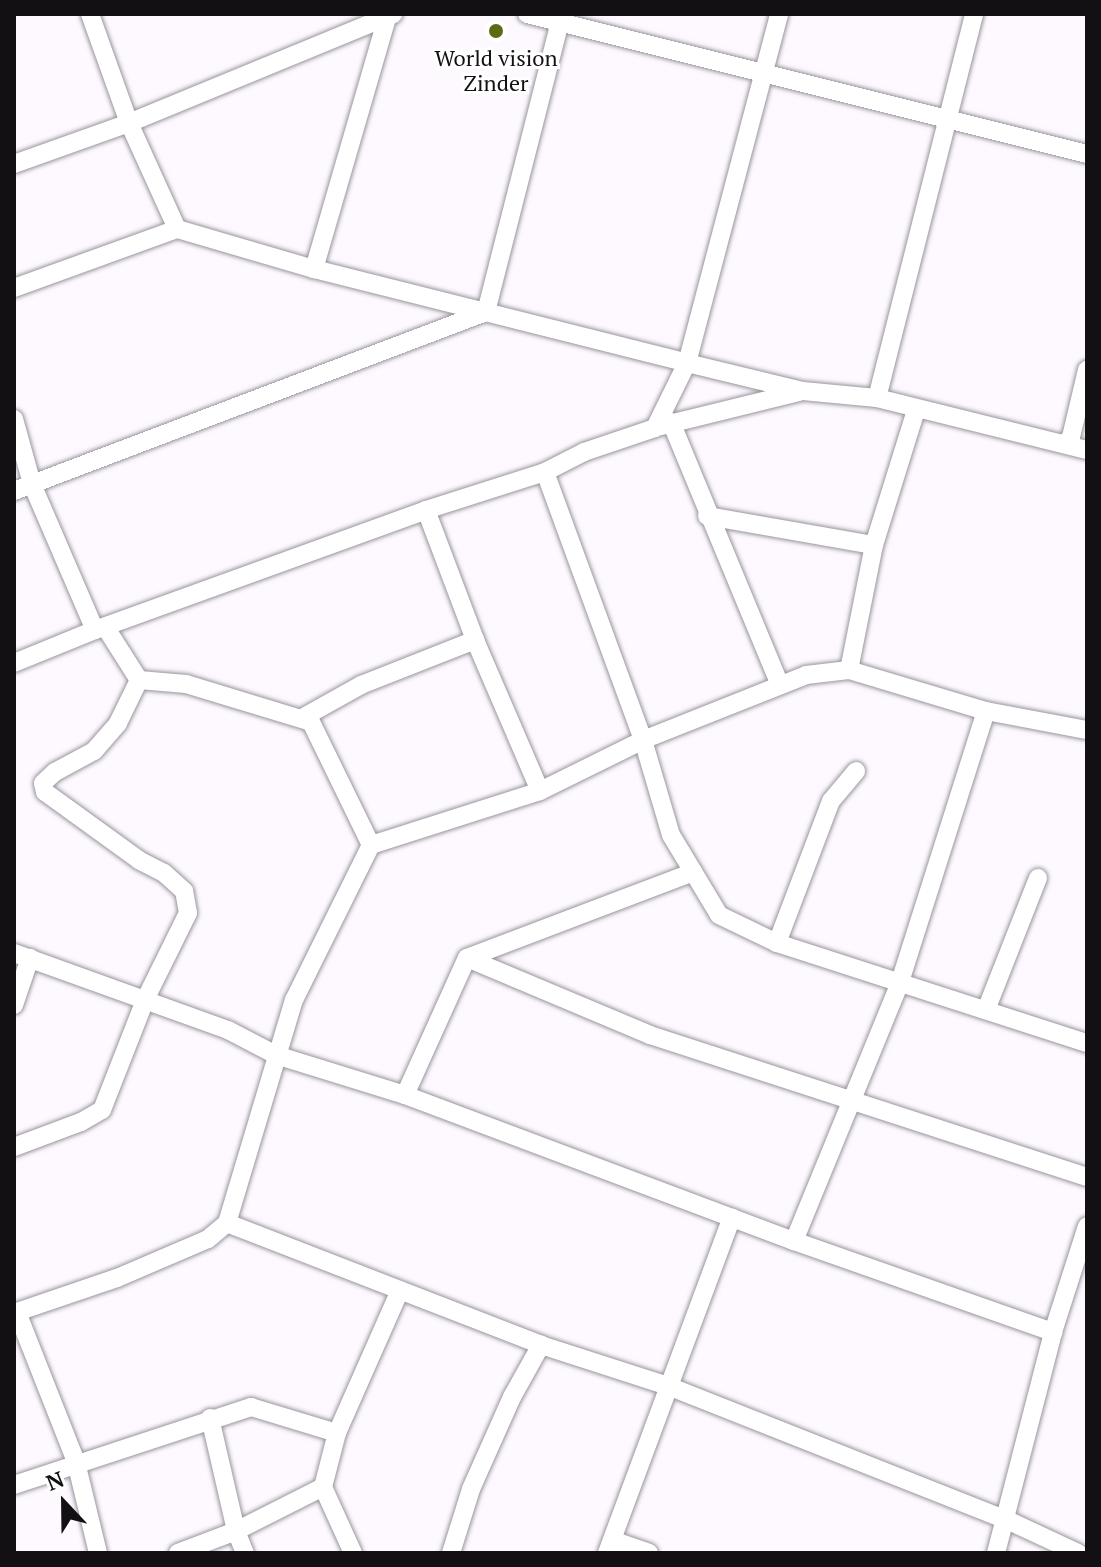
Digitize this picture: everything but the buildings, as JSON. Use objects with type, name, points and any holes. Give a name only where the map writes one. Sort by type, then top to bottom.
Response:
[{"type":"street","points":[[90,14],[129,123],[177,229]]},
{"type":"street","points":[[527,14],[949,122],[1087,154]]},
{"type":"street","points":[[779,14],[687,363],[663,425],[707,516],[779,683]]},
{"type":"street","points":[[877,398],[974,14]]},
{"type":"street","points":[[14,164],[129,123],[391,15]]},
{"type":"street","points":[[314,269],[391,15]]},
{"type":"street","points":[[486,312],[560,22]]},
{"type":"street","points":[[14,288],[177,229],[314,269],[687,363],[803,391],[877,398],[1087,450]]},
{"type":"street","points":[[14,491],[486,312]]},
{"type":"street","points":[[1066,443],[1071,437],[1087,370]]},
{"type":"street","points":[[14,663],[426,510],[545,472],[584,452],[663,425],[803,391]]},
{"type":"street","points":[[849,670],[874,545],[916,410]]},
{"type":"street","points":[[14,419],[32,484],[100,629],[139,680],[186,684],[311,722],[371,845]]},
{"type":"street","points":[[545,472],[643,740],[671,835],[719,915],[777,943],[1087,1043]]},
{"type":"street","points":[[426,510],[475,640],[540,791]]},
{"type":"street","points":[[707,516],[874,545]]},
{"type":"street","points":[[302,718],[361,685],[475,640]]},
{"type":"street","points":[[98,1553],[76,1462],[16,1313],[117,1278],[208,1239],[227,1223],[294,1000],[371,845],[540,791],[643,740],[779,683],[806,675],[849,670],[986,711],[1087,730]]},
{"type":"street","points":[[14,1147],[81,1122],[102,1110],[145,1000],[188,913],[184,891],[164,873],[139,860],[45,792],[43,783],[94,751],[118,723],[139,680]]},
{"type":"street","points":[[794,1241],[900,982],[986,711]]},
{"type":"street","points":[[777,943],[831,801],[856,771]]},
{"type":"street","points":[[405,1095],[467,958],[693,872]]},
{"type":"street","points":[[986,1010],[1038,878]]},
{"type":"street","points":[[14,1005],[22,956],[228,1030],[276,1055],[405,1095],[794,1241],[1053,1332]]},
{"type":"street","points":[[467,958],[650,1035],[1087,1177]]},
{"type":"street","points":[[649,1553],[610,1547],[732,1217]]},
{"type":"street","points":[[227,1223],[541,1345],[668,1386],[1007,1520],[1078,1553]]},
{"type":"street","points":[[996,1553],[1007,1520],[1053,1332],[1087,1226]]},
{"type":"street","points":[[353,1553],[323,1487],[337,1433],[400,1290]]},
{"type":"street","points":[[451,1553],[471,1489],[512,1397],[541,1345]]},
{"type":"street","points":[[14,1485],[76,1462],[251,1407],[337,1433]]},
{"type":"street","points":[[210,1418],[236,1531],[245,1553]]},
{"type":"street","points":[[178,1553],[236,1531],[323,1487]]},
{"type":"place","name":"World vision Zinder","points":[[496,31]]}]
